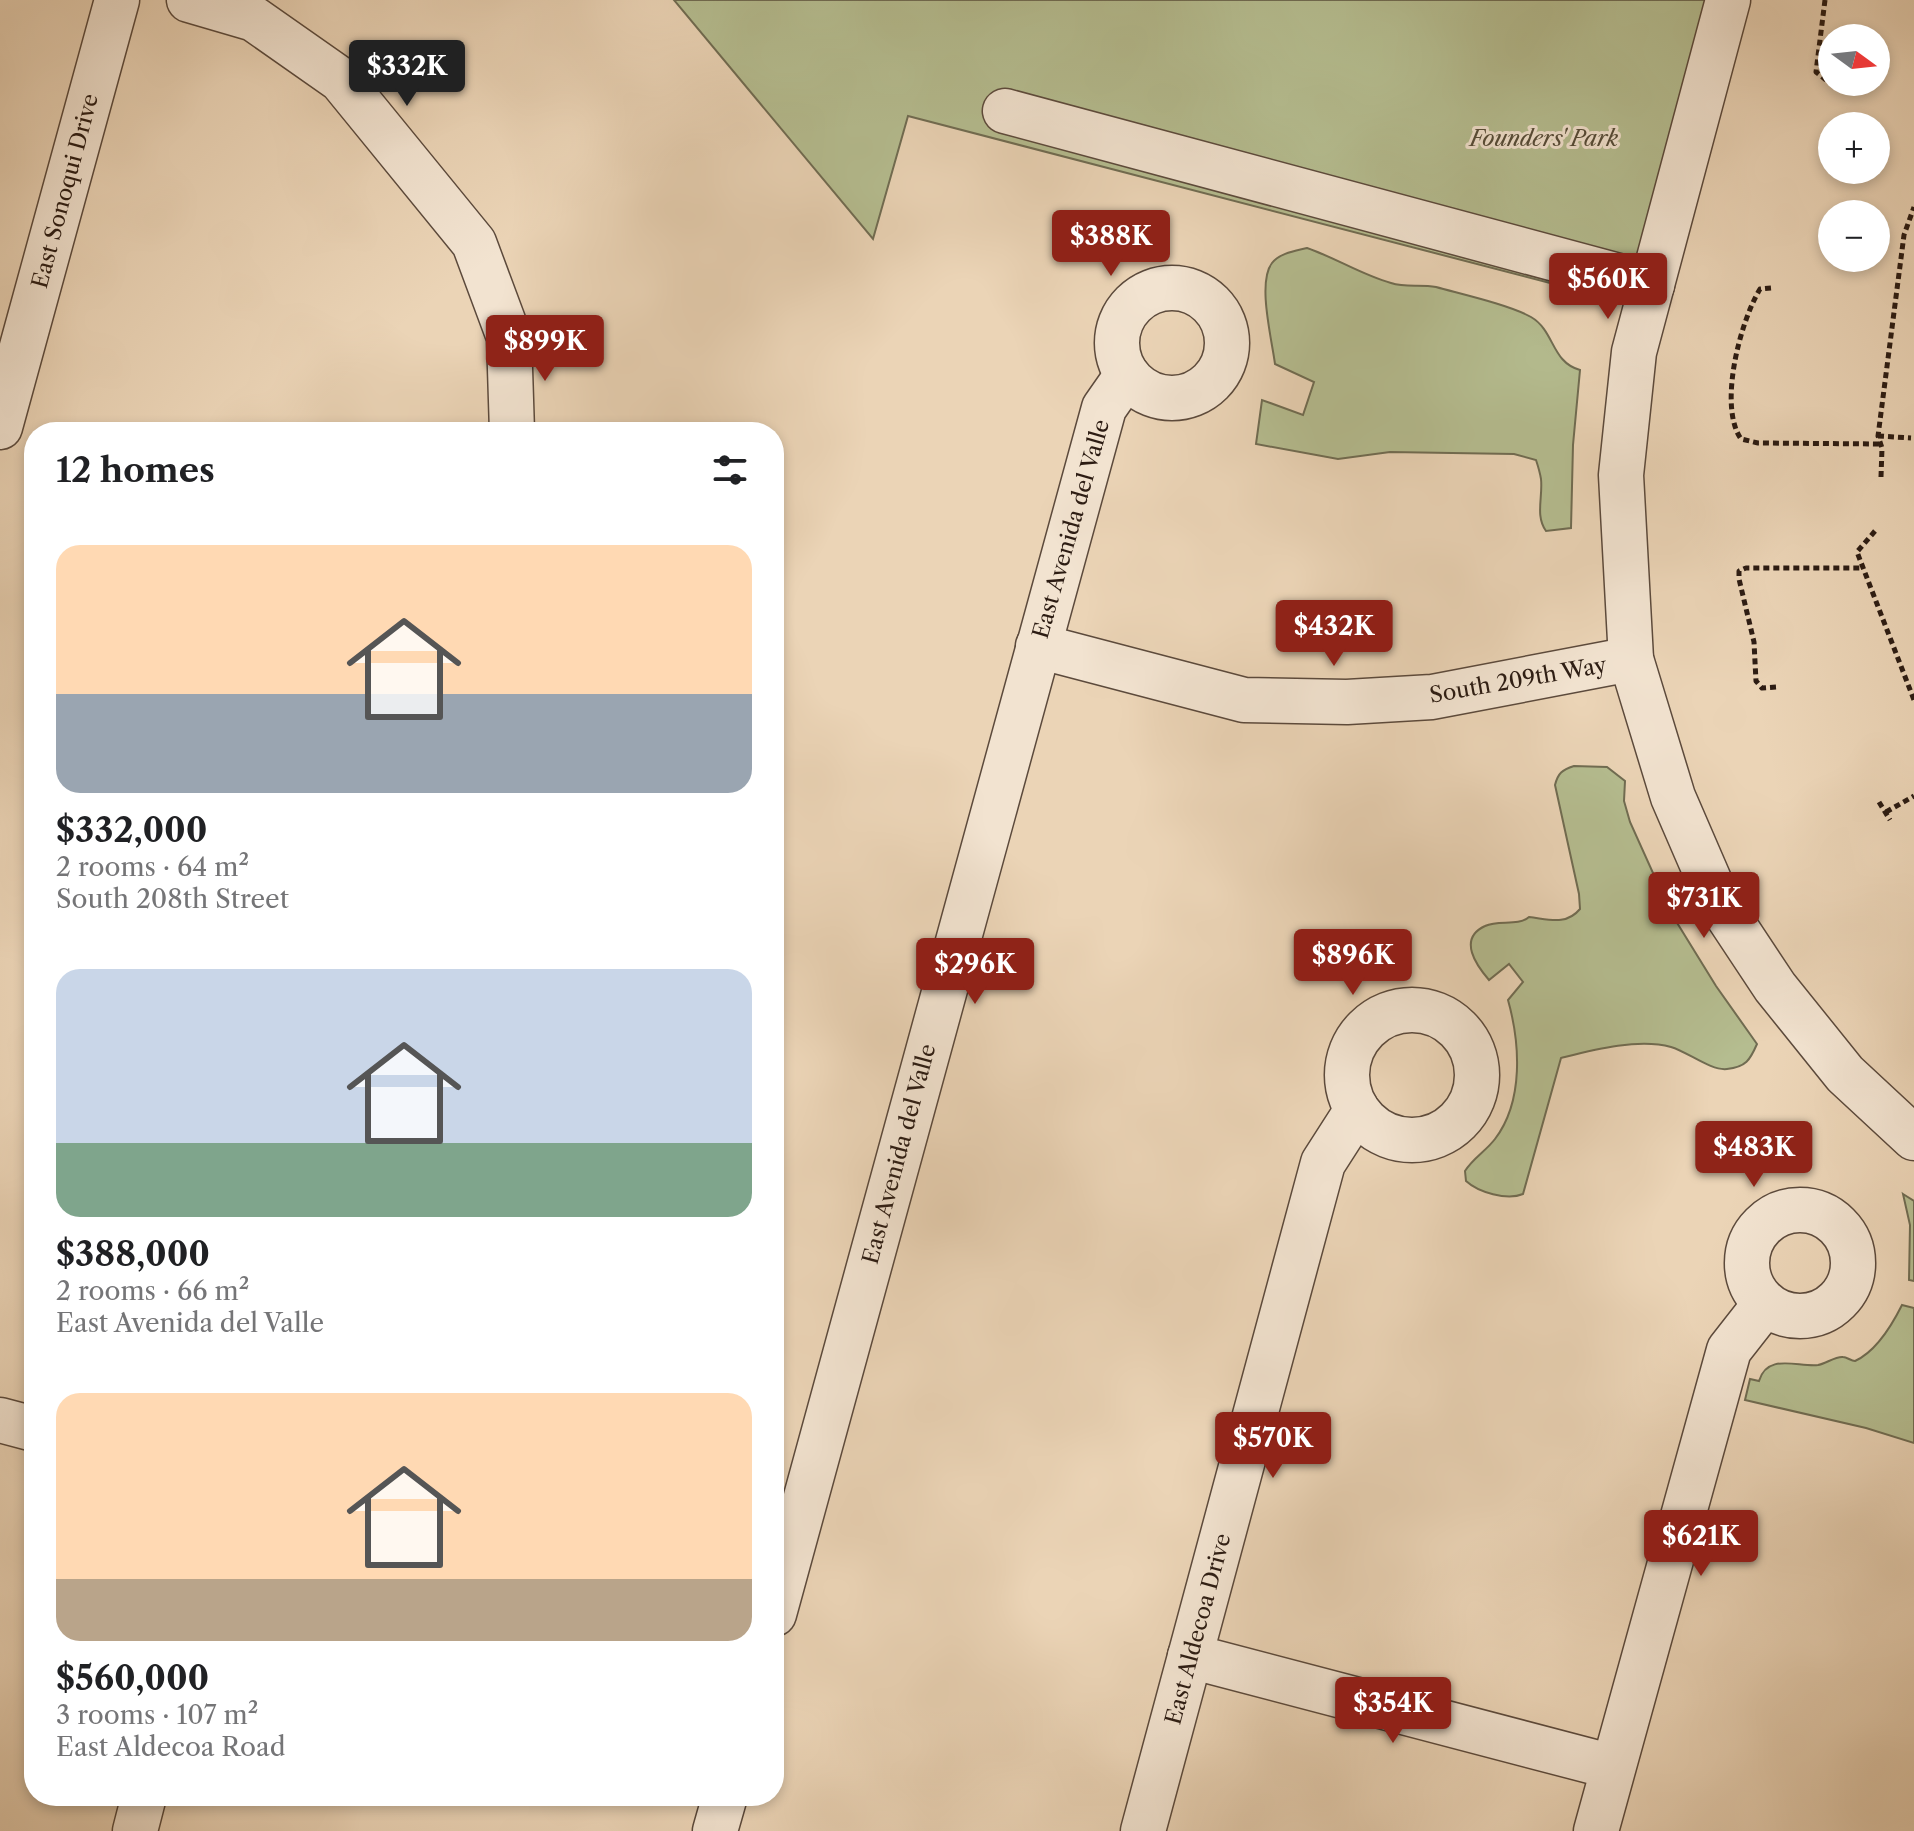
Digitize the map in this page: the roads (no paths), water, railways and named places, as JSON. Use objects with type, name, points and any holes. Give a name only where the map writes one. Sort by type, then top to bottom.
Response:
[{"type":"street","name":"East Sonoqui Drive","points":[[0,427],[117,0]]},
{"type":"street","points":[[189,0],[254,19],[341,80],[474,243],[509,337],[512,422]]},
{"type":"street","points":[[1631,659],[1621,475],[1634,352],[1728,0]]},
{"type":"street","points":[[1005,111],[1652,285]]},
{"type":"street","name":"East Avenida del Valle","points":[[784,1577],[1104,408],[1127,375]]},
{"type":"street","name":"South 209th Way","points":[[1038,646],[1244,700],[1347,702],[1432,697],[1631,659],[1673,797],[1718,901],[1775,987],[1845,1074],[1914,1138]]},
{"type":"street","name":"East Aldecoa Drive","points":[[1143,1831],[1323,1163],[1357,1110]]},
{"type":"street","points":[[1596,1831],[1729,1350],[1765,1304]]},
{"type":"street","points":[[0,1420],[24,1426]]},
{"type":"street","points":[[1190,1656],[1613,1767]]},
{"type":"street","points":[[135,1831],[141,1806]]},
{"type":"street","points":[[715,1831],[722,1806]]},
{"type":"park label","name":"Founders' Park","points":[[1544,138]]}]
